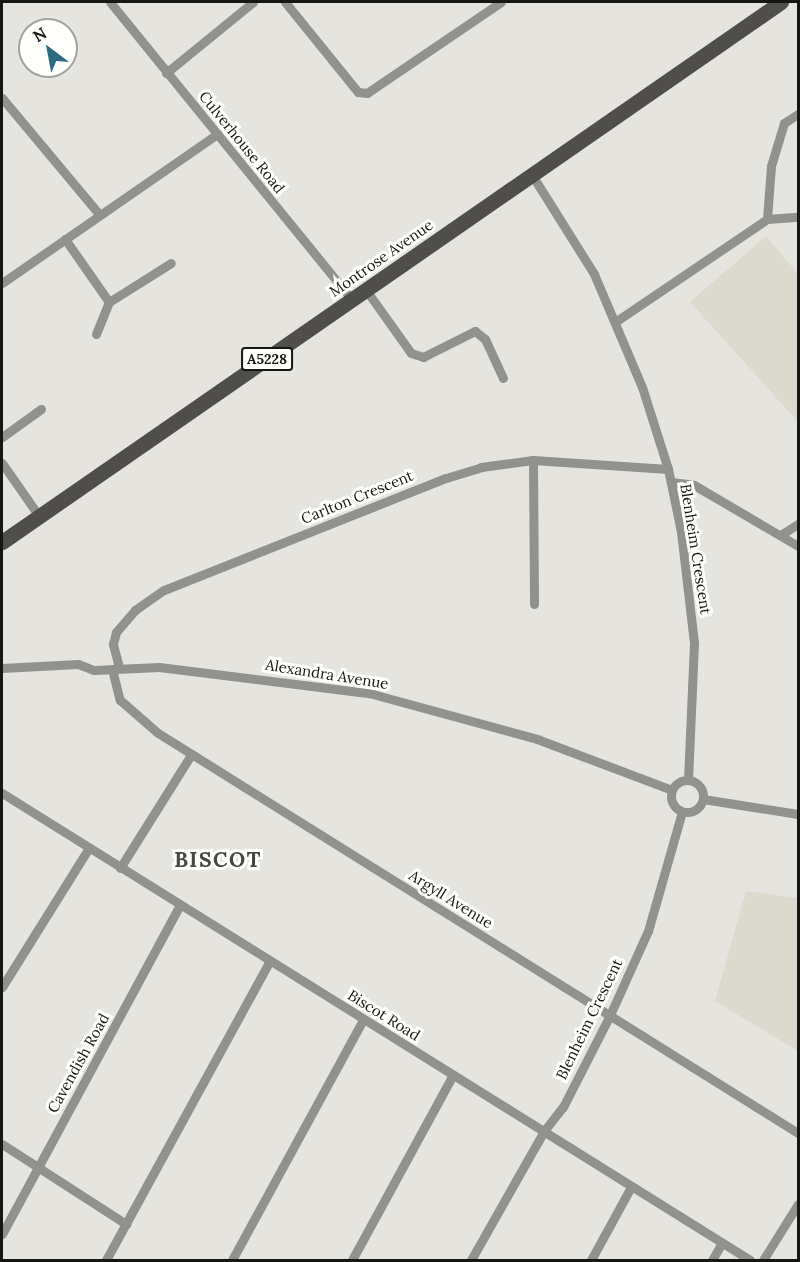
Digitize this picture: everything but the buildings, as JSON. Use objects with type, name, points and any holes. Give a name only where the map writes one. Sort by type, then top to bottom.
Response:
[{"type":"main road","name":"Montrose Avenue","points":[[2,542],[781,2]]},
{"type":"street","name":"Culverhouse Road","points":[[110,2],[352,300]]},
{"type":"street","points":[[166,73],[253,2]]},
{"type":"street","points":[[285,2],[358,92],[367,93],[501,2]]},
{"type":"street","points":[[2,98],[99,214]]},
{"type":"street","points":[[767,219],[771,165],[784,123],[798,114]]},
{"type":"street","points":[[2,283],[217,134]]},
{"type":"street","name":"Blenheim Crescent","points":[[532,175],[576,241],[615,322],[642,387],[668,469],[684,552],[694,643],[688,780]]},
{"type":"street","points":[[615,322],[767,219],[798,217]]},
{"type":"street","points":[[65,239],[109,302]]},
{"type":"street","points":[[96,334],[109,302],[171,263]]},
{"type":"street","points":[[366,290],[411,353],[423,357],[475,331],[485,339],[502,378]]},
{"type":"street","points":[[2,436],[41,409]]},
{"type":"street","points":[[533,460],[534,604]]},
{"type":"street","name":"Carlton Crescent","points":[[116,668],[113,644],[116,632],[135,610],[164,590],[446,478],[481,467],[533,460],[668,469]]},
{"type":"street","points":[[2,463],[39,516]]},
{"type":"street","points":[[671,482],[694,485],[782,534],[798,546]]},
{"type":"street","points":[[782,534],[798,524]]},
{"type":"street","name":"Alexandra Avenue","points":[[2,668],[78,664],[94,670],[116,668],[199,671],[369,693],[537,739],[672,790]]},
{"type":"street","name":"Argyll Avenue","points":[[116,668],[120,700],[158,733],[798,1134]]},
{"type":"street","points":[[120,868],[191,755]]},
{"type":"street","points":[[688,780],[701,788],[703,799],[698,808],[682,812],[674,806],[672,790],[678,782],[688,780]]},
{"type":"street","name":"Biscot Road","points":[[2,793],[750,1260]]},
{"type":"street","points":[[703,799],[798,814]]},
{"type":"street","name":"Blenheim Crescent","points":[[471,1260],[544,1131],[562,1107],[610,1015],[648,931],[682,812]]},
{"type":"street","points":[[2,987],[89,849]]},
{"type":"street","name":"Cavendish Road","points":[[2,1234],[180,905]]},
{"type":"street","points":[[106,1260],[270,961]]},
{"type":"street","points":[[232,1260],[363,1020]]},
{"type":"street","points":[[352,1260],[453,1075]]},
{"type":"street","points":[[2,1144],[126,1224]]},
{"type":"street","points":[[591,1260],[631,1186]]},
{"type":"street","points":[[764,1260],[798,1204]]},
{"type":"street","points":[[712,1260],[722,1243]]},
{"type":"shaded area","points":[[766,236],[798,274],[798,422],[690,302]]},
{"type":"shaded area","points":[[746,891],[798,898],[798,1051],[715,1001]]},
{"type":"district","name":"BISCOT","points":[[218,860]]}]
